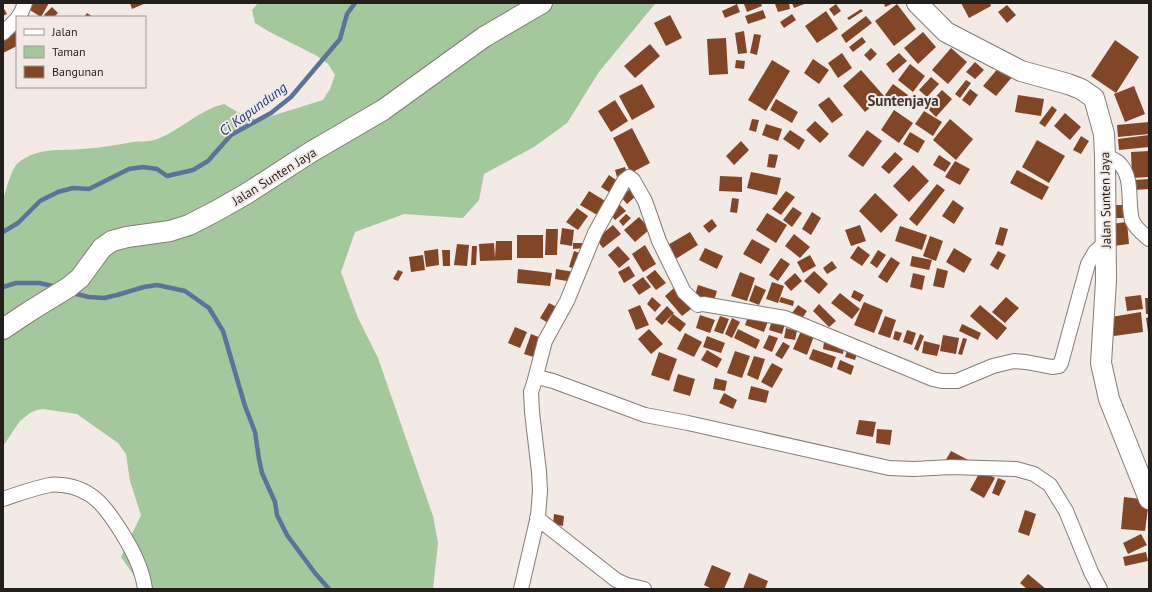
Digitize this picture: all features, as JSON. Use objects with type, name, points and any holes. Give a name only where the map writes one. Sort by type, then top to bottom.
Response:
[{"type":"main road","name":"Jalan Sunten Jaya","points":[[3,329],[65,290],[80,278],[102,248],[112,241],[188,225],[218,210],[246,194],[311,152],[383,110],[484,37],[542,3]]},
{"type":"main road","name":"Jalan Sunten Jaya","points":[[917,3],[946,32],[1021,71],[1068,84],[1081,89],[1094,98],[1104,134],[1105,156],[1106,281],[1100,363],[1109,399],[1149,499]]},
{"type":"street","points":[[20,16],[25,3]]},
{"type":"street","points":[[3,32],[16,20]]},
{"type":"street","points":[[1105,156],[1119,163],[1123,168],[1128,183],[1132,220],[1139,230],[1149,239]]},
{"type":"street","points":[[521,589],[537,518],[540,491],[538,455],[532,412],[531,392],[543,347],[567,301],[593,238],[624,181],[628,178],[634,180],[646,201],[659,241],[684,292],[698,305],[704,304],[785,318],[933,379],[942,381],[957,381],[993,366],[1014,361],[1052,368],[1059,366],[1088,264],[1095,252],[1106,242]]},
{"type":"street","points":[[534,383],[537,377],[543,378],[645,415],[688,423],[889,468],[914,469],[951,467],[1016,469],[1034,474],[1050,485],[1066,511],[1091,572],[1100,589]]},
{"type":"street","points":[[3,499],[52,485],[80,488],[90,494],[101,503],[111,515],[135,554],[145,589]]},
{"type":"street","points":[[537,518],[616,580],[627,585],[644,589]]},
{"type":"green space","points":[[258,3],[657,3],[599,72],[567,123],[534,147],[484,174],[479,200],[463,218],[404,214],[355,232],[341,272],[358,318],[378,358],[433,516],[438,543],[433,589],[139,589],[133,574],[121,557],[141,515],[130,481],[126,454],[118,443],[77,414],[43,409],[30,413],[20,421],[3,446],[3,202],[15,166],[25,158],[41,152],[95,148],[154,140],[174,131],[198,115],[224,104],[246,117],[259,120],[323,100],[330,89],[335,75],[328,64],[317,56],[255,23],[252,10]]},
{"type":"building","points":[[28,3],[49,3],[42,16],[25,7]]},
{"type":"building","points":[[130,3],[146,3],[132,9]]},
{"type":"building","points":[[761,3],[762,6],[747,12],[744,4]]},
{"type":"building","points":[[789,3],[790,9],[778,12],[775,4]]},
{"type":"building","points":[[792,3],[807,3],[794,8]]},
{"type":"building","points":[[884,3],[894,3],[885,7]]},
{"type":"building","points":[[961,3],[990,3],[991,6],[969,18]]},
{"type":"building","points":[[737,4],[740,12],[725,18],[722,11]]},
{"type":"building","points":[[836,4],[841,11],[834,16],[829,9]]},
{"type":"building","points":[[897,4],[916,29],[894,46],[875,21]]},
{"type":"building","points":[[1007,5],[1016,15],[1007,23],[998,12]]},
{"type":"building","points":[[3,7],[7,14],[3,16]]},
{"type":"building","points":[[52,7],[58,13],[55,16],[44,15]]},
{"type":"building","points":[[861,9],[863,11],[849,20],[847,18]]},
{"type":"building","points":[[763,10],[766,18],[748,24],[745,16]]},
{"type":"building","points":[[826,11],[838,29],[817,43],[805,26]]},
{"type":"building","points":[[87,13],[92,16],[85,16]]},
{"type":"building","points":[[792,14],[796,20],[784,28],[780,22]]},
{"type":"building","points":[[670,15],[682,38],[666,46],[654,23]]},
{"type":"building","points":[[866,16],[872,23],[846,43],[841,35]]},
{"type":"building","points":[[744,31],[747,53],[738,54],[735,33]]},
{"type":"building","points":[[16,32],[16,46],[3,53],[3,39]]},
{"type":"building","points":[[923,32],[936,47],[918,64],[904,48]]},
{"type":"building","points":[[754,34],[761,35],[757,55],[750,53]]},
{"type":"building","points":[[862,37],[866,42],[853,52],[849,47]]},
{"type":"building","points":[[726,38],[728,74],[709,75],[707,39]]},
{"type":"building","points":[[1115,40],[1139,57],[1116,93],[1091,76]]},
{"type":"building","points":[[650,44],[660,56],[635,78],[624,66]]},
{"type":"building","points":[[871,48],[877,54],[870,61],[864,55]]},
{"type":"building","points":[[951,48],[967,62],[948,84],[932,70]]},
{"type":"building","points":[[842,53],[852,68],[838,78],[828,63]]},
{"type":"building","points":[[899,53],[907,61],[893,73],[886,64]]},
{"type":"building","points":[[813,59],[829,70],[819,84],[804,73]]},
{"type":"building","points":[[736,60],[745,61],[744,69],[735,68]]},
{"type":"building","points":[[772,60],[790,71],[766,111],[748,100]]},
{"type":"building","points":[[975,62],[984,70],[975,79],[966,72]]},
{"type":"building","points":[[910,64],[925,76],[913,92],[898,80]]},
{"type":"building","points":[[1000,66],[1013,76],[996,96],[983,86]]},
{"type":"building","points":[[861,70],[884,96],[865,112],[843,86]]},
{"type":"building","points":[[931,77],[939,84],[927,97],[919,90]]},
{"type":"building","points":[[966,80],[971,83],[960,98],[955,94]]},
{"type":"building","points":[[642,84],[655,107],[632,120],[619,96]]},
{"type":"building","points":[[893,84],[908,95],[900,107],[885,95]]},
{"type":"building","points":[[1134,86],[1145,114],[1125,122],[1114,94]]},
{"type":"building","points":[[970,89],[978,95],[970,106],[962,100]]},
{"type":"building","points":[[942,90],[952,99],[936,117],[926,107]]},
{"type":"building","points":[[1018,95],[1044,99],[1041,116],[1015,112]]},
{"type":"building","points":[[829,97],[843,115],[832,123],[818,105]]},
{"type":"building","points":[[776,99],[798,112],[792,123],[770,110]]},
{"type":"building","points":[[615,100],[628,121],[611,132],[598,111]]},
{"type":"building","points":[[1052,106],[1057,110],[1045,127],[1039,123]]},
{"type":"building","points":[[894,110],[913,123],[899,143],[881,130]]},
{"type":"building","points":[[924,111],[942,122],[933,136],[915,124]]},
{"type":"building","points":[[1065,113],[1081,127],[1070,140],[1054,126]]},
{"type":"building","points":[[752,119],[759,120],[756,132],[749,130]]},
{"type":"building","points":[[950,119],[973,139],[956,160],[933,140]]},
{"type":"building","points":[[815,121],[829,134],[820,143],[806,130]]},
{"type":"building","points":[[1149,122],[1149,134],[1118,137],[1117,125]]},
{"type":"building","points":[[766,124],[782,129],[778,141],[762,135]]},
{"type":"building","points":[[632,128],[650,163],[631,173],[613,138]]},
{"type":"building","points":[[790,130],[805,140],[799,150],[783,139]]},
{"type":"building","points":[[867,130],[882,141],[863,167],[848,156]]},
{"type":"building","points":[[910,132],[925,141],[918,153],[903,144]]},
{"type":"building","points":[[1149,135],[1149,147],[1119,150],[1118,139]]},
{"type":"building","points":[[1081,136],[1089,141],[1081,154],[1073,150]]},
{"type":"building","points":[[1037,140],[1065,156],[1049,183],[1022,167]]},
{"type":"building","points":[[741,141],[749,150],[734,165],[726,156]]},
{"type":"building","points":[[1149,151],[1149,177],[1132,178],[1131,152]]},
{"type":"building","points":[[895,152],[903,159],[889,174],[881,167]]},
{"type":"building","points":[[769,154],[778,155],[775,168],[767,167]]},
{"type":"building","points":[[939,155],[951,163],[945,172],[933,165]]},
{"type":"building","points":[[955,161],[970,169],[960,185],[945,177]]},
{"type":"building","points":[[913,165],[929,181],[909,202],[893,186]]},
{"type":"building","points":[[625,167],[627,174],[617,177],[615,170]]},
{"type":"building","points":[[1017,170],[1049,187],[1042,200],[1010,183]]},
{"type":"building","points":[[751,172],[781,178],[777,195],[747,188]]},
{"type":"building","points":[[609,175],[619,182],[612,194],[601,187]]},
{"type":"building","points":[[720,176],[742,177],[742,192],[719,191]]},
{"type":"building","points":[[1149,179],[1149,189],[1134,190],[1134,180]]},
{"type":"building","points":[[937,184],[945,190],[917,226],[909,219]]},
{"type":"building","points":[[631,188],[637,195],[627,204],[621,197]]},
{"type":"building","points":[[589,191],[607,202],[599,216],[580,205]]},
{"type":"building","points":[[786,191],[795,197],[781,215],[772,209]]},
{"type":"building","points":[[875,193],[898,215],[881,233],[859,211]]},
{"type":"building","points":[[732,198],[739,199],[737,213],[730,212]]},
{"type":"building","points":[[953,200],[964,208],[954,224],[942,216]]},
{"type":"building","points":[[620,205],[626,211],[615,220],[610,214]]},
{"type":"building","points":[[1109,205],[1128,205],[1128,218],[1110,218]]},
{"type":"building","points":[[793,207],[802,213],[792,227],[783,220]]},
{"type":"building","points":[[577,208],[588,216],[578,230],[566,222]]},
{"type":"building","points":[[812,212],[821,218],[811,235],[802,229]]},
{"type":"building","points":[[767,213],[787,225],[776,243],[756,230]]},
{"type":"building","points":[[626,214],[631,218],[623,226],[619,221]]},
{"type":"building","points":[[639,217],[650,229],[635,242],[624,230]]},
{"type":"building","points":[[712,219],[717,226],[709,233],[703,226]]},
{"type":"building","points":[[1127,222],[1129,244],[1113,246],[1111,224]]},
{"type":"building","points":[[613,225],[621,234],[603,248],[596,239]]},
{"type":"building","points":[[860,225],[866,241],[851,246],[845,230]]},
{"type":"building","points":[[900,226],[927,235],[922,250],[895,241]]},
{"type":"building","points":[[1000,227],[1008,229],[1003,246],[995,244]]},
{"type":"building","points":[[562,228],[574,230],[572,246],[560,244]]},
{"type":"building","points":[[546,229],[558,229],[557,255],[545,255]]},
{"type":"building","points":[[690,232],[698,245],[674,260],[666,246]]},
{"type":"building","points":[[794,234],[810,247],[800,258],[785,246]]},
{"type":"building","points":[[517,235],[543,235],[543,258],[517,258]]},
{"type":"building","points":[[930,236],[943,241],[936,261],[923,256]]},
{"type":"building","points":[[752,239],[770,249],[761,264],[743,254]]},
{"type":"building","points":[[496,241],[512,241],[512,260],[480,261],[479,244],[494,243],[495,258]]},
{"type":"building","points":[[573,243],[585,243],[585,248],[573,249]]},
{"type":"building","points":[[457,244],[469,245],[467,266],[454,265]]},
{"type":"building","points":[[645,245],[656,264],[643,272],[632,254]]},
{"type":"building","points":[[472,246],[477,246],[476,265],[471,265]]},
{"type":"building","points":[[618,246],[630,259],[619,268],[608,255]]},
{"type":"building","points":[[858,246],[870,255],[862,266],[850,258]]},
{"type":"building","points":[[705,248],[723,256],[717,269],[699,260]]},
{"type":"building","points":[[954,248],[972,259],[964,273],[946,262]]},
{"type":"building","points":[[438,249],[439,265],[426,267],[424,251]]},
{"type":"building","points":[[442,250],[450,250],[450,266],[443,266]]},
{"type":"building","points":[[878,250],[886,255],[877,268],[870,263]]},
{"type":"building","points":[[574,251],[582,254],[576,269],[569,267]]},
{"type":"building","points":[[998,251],[1006,255],[998,270],[990,265]]},
{"type":"building","points":[[423,255],[425,270],[411,272],[409,257]]},
{"type":"building","points":[[810,255],[816,266],[803,273],[797,262]]},
{"type":"building","points":[[912,256],[932,260],[929,270],[910,266]]},
{"type":"building","points":[[891,257],[900,263],[887,283],[878,277]]},
{"type":"building","points":[[781,258],[790,264],[778,281],[769,275]]},
{"type":"building","points":[[832,261],[837,268],[827,274],[823,268]]},
{"type":"building","points":[[629,266],[635,276],[624,283],[618,272]]},
{"type":"building","points":[[937,268],[948,271],[944,288],[933,286]]},
{"type":"building","points":[[518,269],[552,273],[550,286],[517,283]]},
{"type":"building","points":[[556,269],[574,272],[573,282],[555,279]]},
{"type":"building","points":[[398,270],[403,272],[398,281],[393,279]]},
{"type":"building","points":[[655,270],[666,283],[656,290],[646,277]]},
{"type":"building","points":[[814,271],[828,284],[819,294],[804,281]]},
{"type":"building","points":[[740,272],[755,278],[747,301],[731,296]]},
{"type":"building","points":[[795,273],[802,281],[791,291],[784,283]]},
{"type":"building","points":[[913,273],[925,276],[922,290],[910,287]]},
{"type":"building","points":[[643,277],[651,287],[639,295],[632,285]]},
{"type":"building","points":[[772,282],[784,286],[778,303],[766,299]]},
{"type":"building","points":[[698,285],[717,291],[713,304],[694,299]]},
{"type":"building","points":[[755,285],[766,290],[759,305],[749,301]]},
{"type":"building","points":[[674,288],[691,309],[682,316],[665,296]]},
{"type":"building","points":[[854,290],[864,295],[860,302],[851,297]]},
{"type":"building","points":[[840,293],[860,309],[852,319],[831,303]]},
{"type":"building","points":[[1141,295],[1143,309],[1127,311],[1125,297]]},
{"type":"building","points":[[652,297],[661,305],[655,312],[647,304]]},
{"type":"building","points":[[781,297],[794,301],[793,306],[779,302]]},
{"type":"building","points":[[1006,297],[1019,308],[1005,323],[992,312]]},
{"type":"building","points":[[1145,298],[1149,298],[1149,314],[1146,314]]},
{"type":"building","points":[[864,302],[883,310],[874,333],[854,325]]},
{"type":"building","points":[[549,303],[562,310],[553,326],[540,318]]},
{"type":"building","points":[[819,304],[836,321],[829,327],[813,311]]},
{"type":"building","points":[[640,305],[649,325],[636,330],[628,310]]},
{"type":"building","points":[[798,305],[807,311],[801,320],[792,313]]},
{"type":"building","points":[[980,305],[1007,328],[997,340],[970,316]]},
{"type":"building","points":[[667,306],[674,313],[662,325],[655,319]]},
{"type":"building","points":[[1141,312],[1143,332],[1114,336],[1111,317]]},
{"type":"building","points":[[673,314],[686,324],[680,332],[667,322]]},
{"type":"building","points":[[749,314],[768,321],[764,332],[745,325]]},
{"type":"building","points":[[700,315],[715,320],[710,333],[696,328]]},
{"type":"building","points":[[720,316],[729,319],[723,334],[714,331]]},
{"type":"building","points":[[885,316],[896,320],[890,338],[878,334]]},
{"type":"building","points":[[1149,317],[1149,332],[1148,332],[1146,318]]},
{"type":"building","points":[[732,318],[740,322],[732,338],[725,334]]},
{"type":"building","points":[[772,320],[785,324],[782,334],[769,330]]},
{"type":"building","points":[[962,324],[981,333],[978,340],[959,331]]},
{"type":"building","points":[[515,327],[527,332],[520,348],[508,343]]},
{"type":"building","points":[[786,328],[797,331],[795,340],[784,338]]},
{"type":"building","points":[[649,329],[663,344],[651,354],[638,339]]},
{"type":"building","points":[[738,329],[760,340],[756,349],[734,338]]},
{"type":"building","points":[[907,330],[916,333],[912,345],[903,342]]},
{"type":"building","points":[[801,331],[814,336],[807,355],[793,349]]},
{"type":"building","points":[[895,331],[902,333],[899,341],[893,339]]},
{"type":"building","points":[[685,333],[702,342],[694,357],[677,349]]},
{"type":"building","points":[[531,334],[544,339],[537,358],[524,354]]},
{"type":"building","points":[[920,334],[924,336],[918,351],[914,349]]},
{"type":"building","points":[[769,335],[778,338],[772,352],[763,348]]},
{"type":"building","points":[[943,335],[959,338],[956,354],[940,351]]},
{"type":"building","points":[[707,336],[725,343],[721,353],[703,347]]},
{"type":"building","points":[[963,338],[967,339],[962,355],[958,354]]},
{"type":"building","points":[[924,341],[940,345],[937,356],[922,353]]},
{"type":"building","points":[[783,342],[790,346],[782,359],[775,355]]},
{"type":"building","points":[[824,342],[844,346],[843,354],[823,349]]},
{"type":"building","points":[[848,348],[858,351],[855,360],[845,357]]},
{"type":"building","points":[[813,349],[836,357],[832,368],[809,359]]},
{"type":"building","points":[[707,350],[722,359],[717,368],[701,360]]},
{"type":"building","points":[[735,351],[750,356],[742,378],[727,373]]},
{"type":"building","points":[[659,352],[677,359],[669,381],[651,375]]},
{"type":"building","points":[[754,356],[765,359],[758,380],[747,375]]},
{"type":"building","points":[[840,360],[854,366],[851,375],[837,369]]},
{"type":"building","points":[[772,363],[783,369],[772,388],[761,382]]},
{"type":"building","points":[[678,374],[695,379],[690,396],[673,391]]},
{"type":"building","points":[[715,378],[727,381],[725,391],[713,389]]},
{"type":"building","points":[[751,386],[769,391],[766,403],[748,399]]},
{"type":"building","points":[[724,393],[737,400],[733,409],[719,403]]},
{"type":"building","points":[[859,420],[876,422],[873,437],[856,434]]},
{"type":"building","points":[[877,429],[892,430],[890,445],[876,443]]},
{"type":"building","points":[[951,451],[972,462],[965,475],[944,463]]},
{"type":"building","points":[[981,470],[995,478],[984,498],[970,490]]},
{"type":"building","points":[[998,478],[1006,481],[999,496],[992,493]]},
{"type":"building","points":[[1124,497],[1149,500],[1145,531],[1121,529]]},
{"type":"building","points":[[1025,510],[1036,514],[1029,536],[1018,532]]},
{"type":"building","points":[[554,514],[564,516],[563,526],[553,524]]},
{"type":"building","points":[[1141,534],[1147,545],[1128,554],[1123,543]]},
{"type":"building","points":[[1146,552],[1148,561],[1125,566],[1123,557]]},
{"type":"building","points":[[712,565],[731,573],[724,589],[712,589],[704,585]]},
{"type":"building","points":[[749,573],[768,581],[765,589],[743,589]]},
{"type":"building","points":[[1028,574],[1046,589],[1027,589],[1020,583]]},
{"type":"waterway","name":"Ci Kapundung","points":[[3,232],[18,223],[40,201],[58,192],[73,188],[89,189],[129,169],[143,167],[157,169],[167,176],[193,170],[208,161],[231,135],[271,113],[291,97],[340,39],[347,14],[355,3]]},
{"type":"waterway","points":[[3,287],[16,283],[39,283],[57,287]]},
{"type":"waterway","points":[[72,293],[89,297],[104,298],[157,285],[185,291],[209,308],[223,331],[245,406],[255,432],[262,473],[275,502],[277,515],[287,535],[315,573],[329,589]]},
{"type":"district","name":"Suntenjaya","points":[[903,101]]}]
